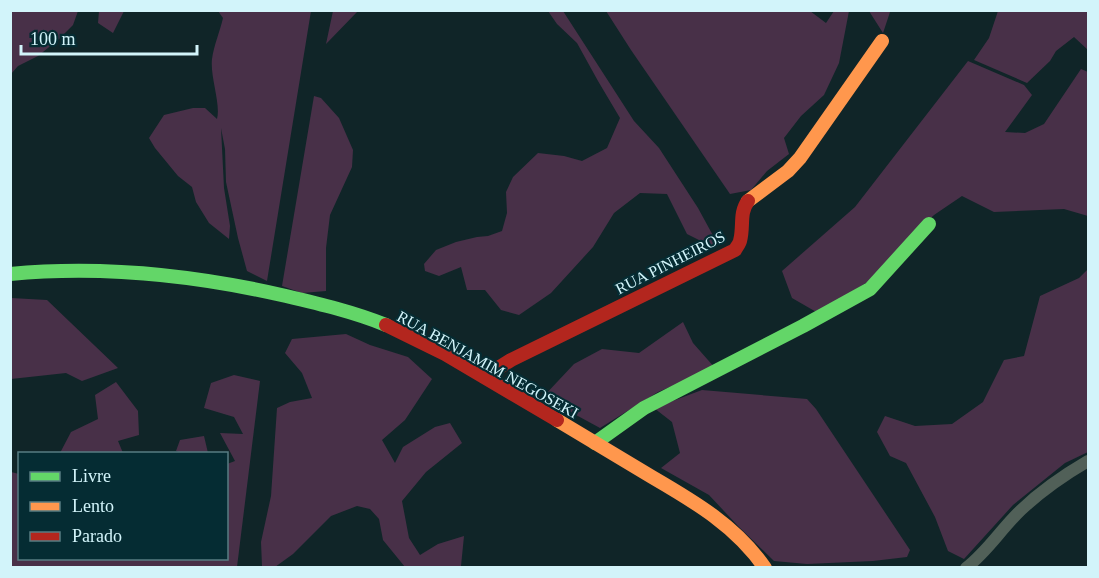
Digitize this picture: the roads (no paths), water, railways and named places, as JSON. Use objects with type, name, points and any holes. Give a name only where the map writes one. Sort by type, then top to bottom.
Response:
[{"type":"street","name":"RUA PINHEIROS","points":[[484,377],[511,360],[735,250],[740,242],[742,214],[747,203],[788,171],[800,158],[882,41]]},
{"type":"street","points":[[595,443],[644,408],[870,289],[929,224]]},
{"type":"street","name":"RUA BENJAMIM NEGOSEKI","points":[[10,274],[61,271],[160,274],[282,296],[374,320],[484,377],[678,492],[723,521],[765,567]]},
{"type":"street","points":[[966,567],[982,555],[1033,499],[1069,472],[1089,461]]}]
